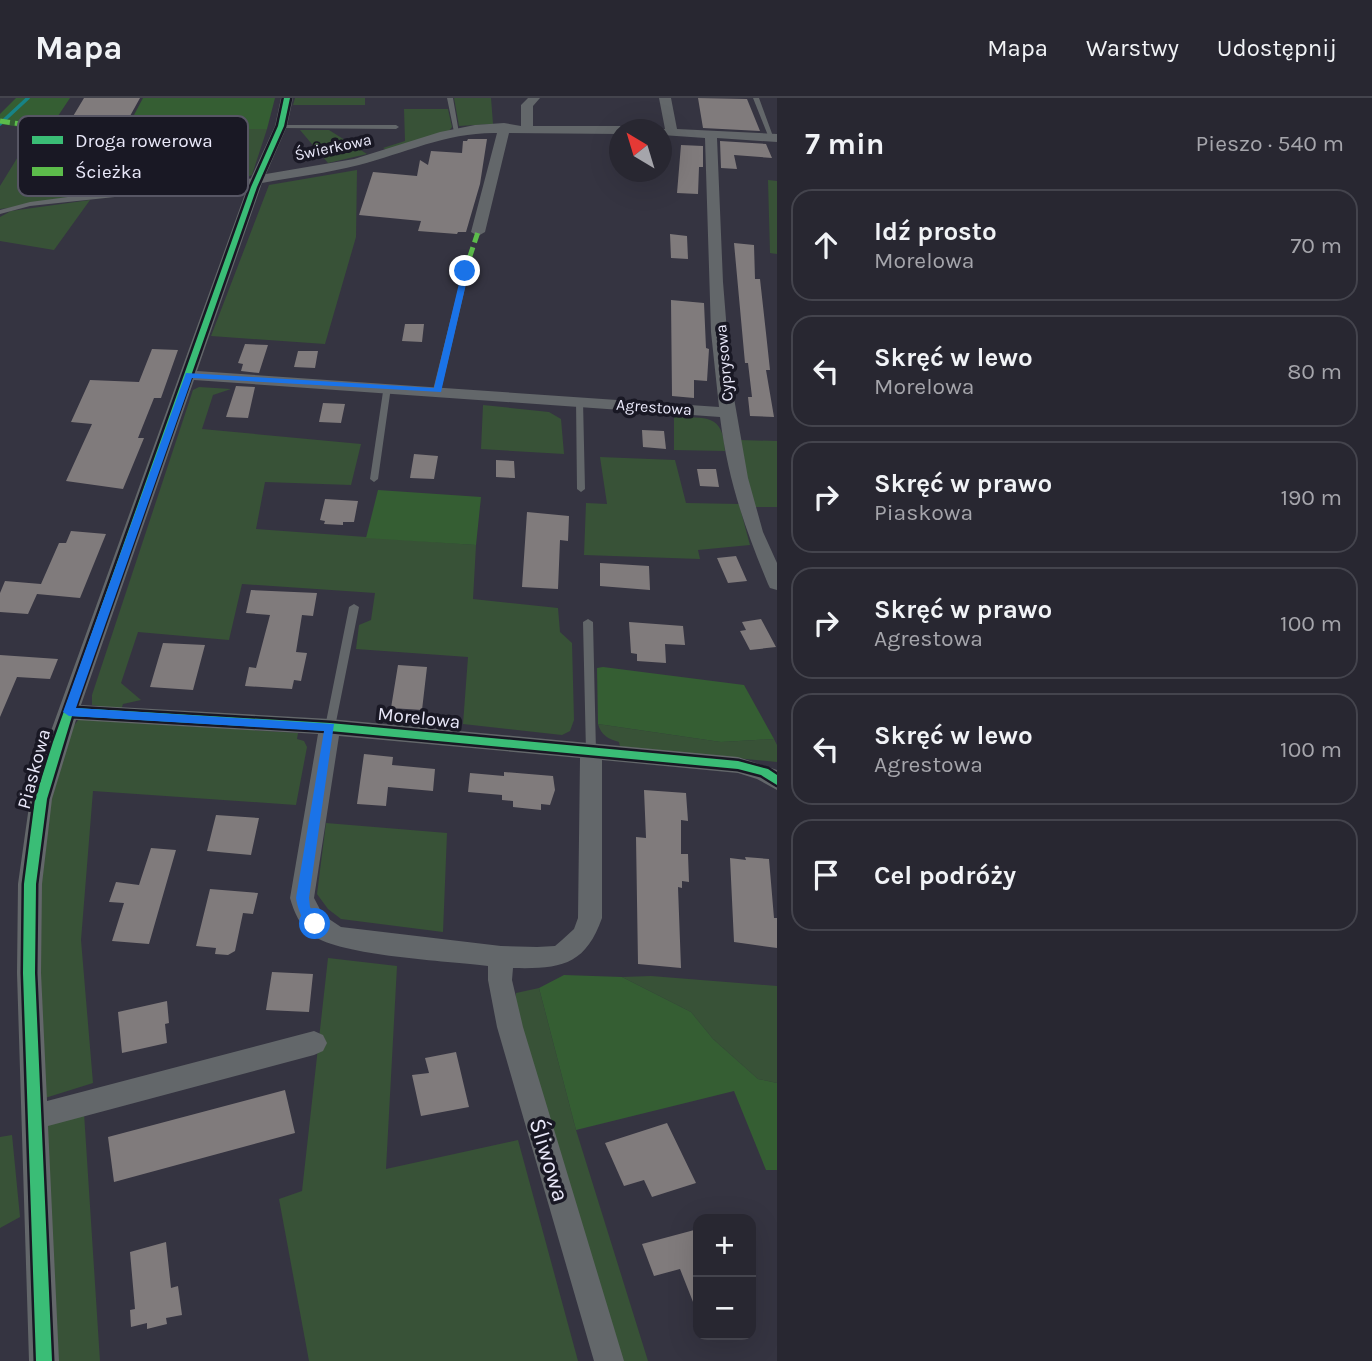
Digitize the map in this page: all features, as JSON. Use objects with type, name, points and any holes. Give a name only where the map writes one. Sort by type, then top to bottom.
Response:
[{"type":"street","name":"Piaskowa","points":[[44,1361],[34,1117],[30,884],[41,799],[69,712],[257,180],[281,126],[287,98]]},
{"type":"street","points":[[527,127],[527,105],[534,98]]},
{"type":"street","points":[[665,98],[666,119]]},
{"type":"street","name":"Świerkowa","points":[[257,180],[356,162],[457,132],[504,127],[609,130]]},
{"type":"street","points":[[478,232],[504,127]]},
{"type":"street","points":[[672,132],[774,138]]},
{"type":"street","name":"Cyprysowa","points":[[711,135],[722,370],[734,454],[752,526],[777,583]]},
{"type":"street","name":"Agrestowa","points":[[189,375],[728,412]]},
{"type":"street","name":"Morelowa","points":[[69,712],[330,727],[738,765],[770,777]]},
{"type":"street","points":[[330,727],[302,898],[309,918],[322,930],[339,937],[501,957],[559,956],[584,935],[590,918],[592,893],[591,752]]},
{"type":"street","name":"Śliwowa","points":[[501,957],[500,980],[510,1027],[609,1361]]},
{"type":"street","points":[[34,1117],[314,1043]]},
{"type":"lane","points":[[450,98],[457,132]]},
{"type":"lane","points":[[756,98],[774,138]]},
{"type":"lane","points":[[281,126],[396,127]]},
{"type":"lane","name":"Świerkowa","points":[[248,181],[257,180]]},
{"type":"lane","name":"Świerkowa","points":[[0,212],[30,204],[96,196]]},
{"type":"lane","points":[[438,390],[465,271]]},
{"type":"lane","points":[[374,479],[387,387]]},
{"type":"lane","points":[[579,401],[581,489]]},
{"type":"lane","points":[[330,727],[354,607]]},
{"type":"lane","points":[[588,622],[591,752]]},
{"type":"green space","points":[[16,98],[70,98],[58,116],[18,116],[18,127],[0,124],[0,114]]},
{"type":"green space","points":[[143,98],[275,98],[267,129],[248,129],[248,116],[133,116]]},
{"type":"green space","points":[[295,98],[365,98],[365,105],[293,105]]},
{"type":"green space","points":[[454,98],[491,98],[493,124],[459,126]]},
{"type":"green space","points":[[404,109],[448,109],[452,127],[449,131],[387,150],[383,148],[405,141]]},
{"type":"green space","points":[[248,129],[267,129],[252,175],[248,177]]},
{"type":"green space","points":[[300,130],[329,130],[367,154],[328,163]]},
{"type":"green space","points":[[18,157],[18,196],[105,196],[0,209],[0,186]]},
{"type":"green space","points":[[357,170],[356,237],[325,344],[211,336],[269,185]]},
{"type":"green space","points":[[768,180],[777,181],[777,254],[770,253]]},
{"type":"green space","points":[[90,200],[54,250],[0,241],[0,217],[11,211]]},
{"type":"green space","points":[[199,387],[231,389],[213,395],[202,429],[361,444],[351,485],[265,482],[256,529],[476,545],[473,599],[558,608],[560,632],[572,643],[574,720],[570,731],[562,735],[463,724],[468,657],[356,649],[359,625],[371,620],[375,593],[242,584],[229,640],[138,632],[121,683],[141,700],[123,704],[121,710],[92,705],[92,695],[193,390]]},
{"type":"green space","points":[[483,405],[549,412],[561,419],[564,454],[481,449]]},
{"type":"green space","points":[[674,417],[711,420],[721,430],[725,451],[674,450]]},
{"type":"green space","points":[[739,440],[777,441],[777,507],[754,507]]},
{"type":"green space","points":[[600,457],[675,460],[686,503],[739,504],[750,545],[698,550],[700,559],[584,555],[586,503],[607,504]]},
{"type":"green space","points":[[378,490],[481,497],[476,545],[366,538]]},
{"type":"green space","points":[[597,668],[744,685],[774,739],[721,742],[598,724]]},
{"type":"green space","points":[[79,719],[298,733],[297,739],[304,741],[307,747],[296,805],[93,791],[81,940],[93,1083],[45,1098],[41,1093],[40,905],[47,816],[72,728]]},
{"type":"green space","points":[[598,724],[721,742],[774,739],[777,745],[777,762],[620,747],[619,742],[603,734]]},
{"type":"green space","points":[[326,823],[447,833],[443,932],[341,919],[328,909],[317,894]]},
{"type":"green space","points":[[328,958],[397,966],[386,1169],[518,1140],[578,1361],[309,1361],[279,1199],[302,1191]]},
{"type":"green space","points":[[564,975],[622,977],[691,1012],[713,1039],[758,1079],[777,1083],[777,1170],[766,1170],[734,1091],[576,1130],[539,988]]},
{"type":"green space","points":[[651,976],[777,986],[777,1083],[758,1079],[713,1039],[691,1012],[622,977]]},
{"type":"green space","points":[[539,988],[576,1130],[648,1361],[623,1361],[516,1011],[516,993]]},
{"type":"green space","points":[[84,1113],[100,1361],[55,1361],[43,1127]]},
{"type":"green space","points":[[12,1135],[20,1217],[0,1228],[0,1137]]},
{"type":"building","points":[[84,98],[140,98],[130,116],[73,116]]},
{"type":"building","points":[[698,98],[747,99],[760,131],[703,128]]},
{"type":"building","points":[[487,139],[480,184],[466,232],[457,234],[418,231],[421,221],[359,215],[373,172],[417,176],[420,160],[428,165],[431,151],[462,153],[463,141]]},
{"type":"building","points":[[720,141],[766,144],[772,158],[734,155],[737,169],[721,168]]},
{"type":"building","points":[[681,145],[703,146],[703,167],[699,167],[698,194],[677,193]]},
{"type":"building","points":[[670,234],[687,236],[688,259],[671,258]]},
{"type":"building","points":[[734,243],[754,245],[755,279],[760,279],[770,370],[766,370],[774,417],[750,416],[748,397],[752,397],[748,363],[745,363]]},
{"type":"building","points":[[671,300],[704,303],[706,348],[709,349],[707,381],[694,380],[694,398],[672,396]]},
{"type":"building","points":[[405,324],[424,324],[422,342],[402,341]]},
{"type":"building","points":[[245,344],[268,345],[259,373],[241,371],[243,364],[238,363]]},
{"type":"building","points":[[152,349],[178,350],[161,398],[154,398],[138,438],[144,438],[123,489],[66,481],[92,424],[71,422],[90,380],[139,382]]},
{"type":"building","points":[[298,351],[318,351],[315,368],[294,367]]},
{"type":"building","points":[[236,386],[255,387],[248,418],[226,417]]},
{"type":"building","points":[[323,403],[345,404],[341,423],[319,422]]},
{"type":"building","points":[[642,430],[664,431],[666,449],[643,447]]},
{"type":"building","points":[[414,454],[438,456],[434,479],[410,478]]},
{"type":"building","points":[[496,460],[514,461],[515,478],[496,477]]},
{"type":"building","points":[[697,469],[716,469],[719,487],[700,486]]},
{"type":"building","points":[[325,499],[358,501],[354,522],[343,522],[343,525],[324,524],[325,521],[320,520]]},
{"type":"building","points":[[527,512],[569,516],[568,541],[560,540],[558,589],[522,587]]},
{"type":"building","points":[[71,531],[106,534],[80,598],[37,594],[28,614],[0,612],[0,593],[5,581],[41,584],[59,543],[66,543]]},
{"type":"building","points":[[736,556],[747,581],[728,583],[717,558]]},
{"type":"building","points":[[600,563],[649,566],[650,590],[600,586]]},
{"type":"building","points":[[251,590],[317,593],[313,616],[302,615],[296,652],[307,653],[301,681],[294,680],[292,689],[245,686],[249,667],[256,668],[270,615],[246,613]]},
{"type":"building","points":[[761,619],[776,647],[750,650],[740,631],[746,630],[742,622]]},
{"type":"building","points":[[629,622],[683,626],[685,645],[665,644],[666,663],[637,661],[637,654],[631,653]]},
{"type":"building","points":[[163,643],[205,645],[193,690],[150,687]]},
{"type":"building","points":[[0,655],[58,659],[50,679],[17,677],[0,717]]},
{"type":"building","points":[[398,665],[427,667],[422,710],[391,708]]},
{"type":"building","points":[[364,754],[393,757],[392,765],[435,769],[433,791],[388,787],[386,806],[357,804]]},
{"type":"building","points":[[504,772],[553,776],[555,790],[550,805],[541,804],[541,810],[513,807],[513,801],[502,800],[502,795],[468,792],[470,773],[504,776]]},
{"type":"building","points":[[644,790],[686,793],[688,821],[681,820],[681,854],[688,854],[689,882],[682,881],[682,888],[678,887],[681,968],[638,964],[636,837],[646,838]]},
{"type":"building","points":[[216,815],[259,818],[251,855],[207,851]]},
{"type":"building","points":[[151,848],[176,850],[149,944],[112,941],[124,903],[109,902],[116,882],[139,885]]},
{"type":"building","points":[[745,857],[769,859],[774,918],[777,918],[777,948],[734,942],[730,858],[746,860]]},
{"type":"building","points":[[210,889],[258,893],[253,914],[243,913],[235,951],[228,955],[215,954],[216,948],[196,946]]},
{"type":"building","points":[[272,972],[313,974],[309,1012],[266,1010]]},
{"type":"building","points":[[167,1001],[167,1043],[122,1053],[118,1012]]},
{"type":"building","points":[[456,1052],[469,1107],[421,1116],[412,1075],[429,1073],[425,1058]]},
{"type":"building","points":[[285,1090],[295,1133],[114,1182],[108,1137]]},
{"type":"building","points":[[667,1123],[696,1183],[652,1197],[644,1180],[624,1186],[605,1143]]},
{"type":"building","points":[[693,1230],[693,1302],[680,1269],[654,1276],[642,1244]]},
{"type":"building","points":[[166,1242],[171,1288],[178,1286],[182,1315],[166,1318],[167,1324],[147,1329],[147,1323],[131,1327],[130,1310],[135,1309],[130,1252]]},
{"type":"waterway","points":[[0,124],[28,98]]},
{"type":"marked path","points":[[0,121],[18,124]]},
{"type":"marked path","points":[[465,271],[478,232]]},
{"type":"cycle path","points":[[44,1361],[29,973],[30,884],[41,799],[58,742],[254,187],[281,126],[287,98]]},
{"type":"cycle path","points":[[69,712],[330,727],[738,765],[764,772],[777,781]]},
{"type":"route","points":[[315,924],[304,909],[302,898],[330,727],[69,712],[189,375],[438,390],[465,271]]}]
